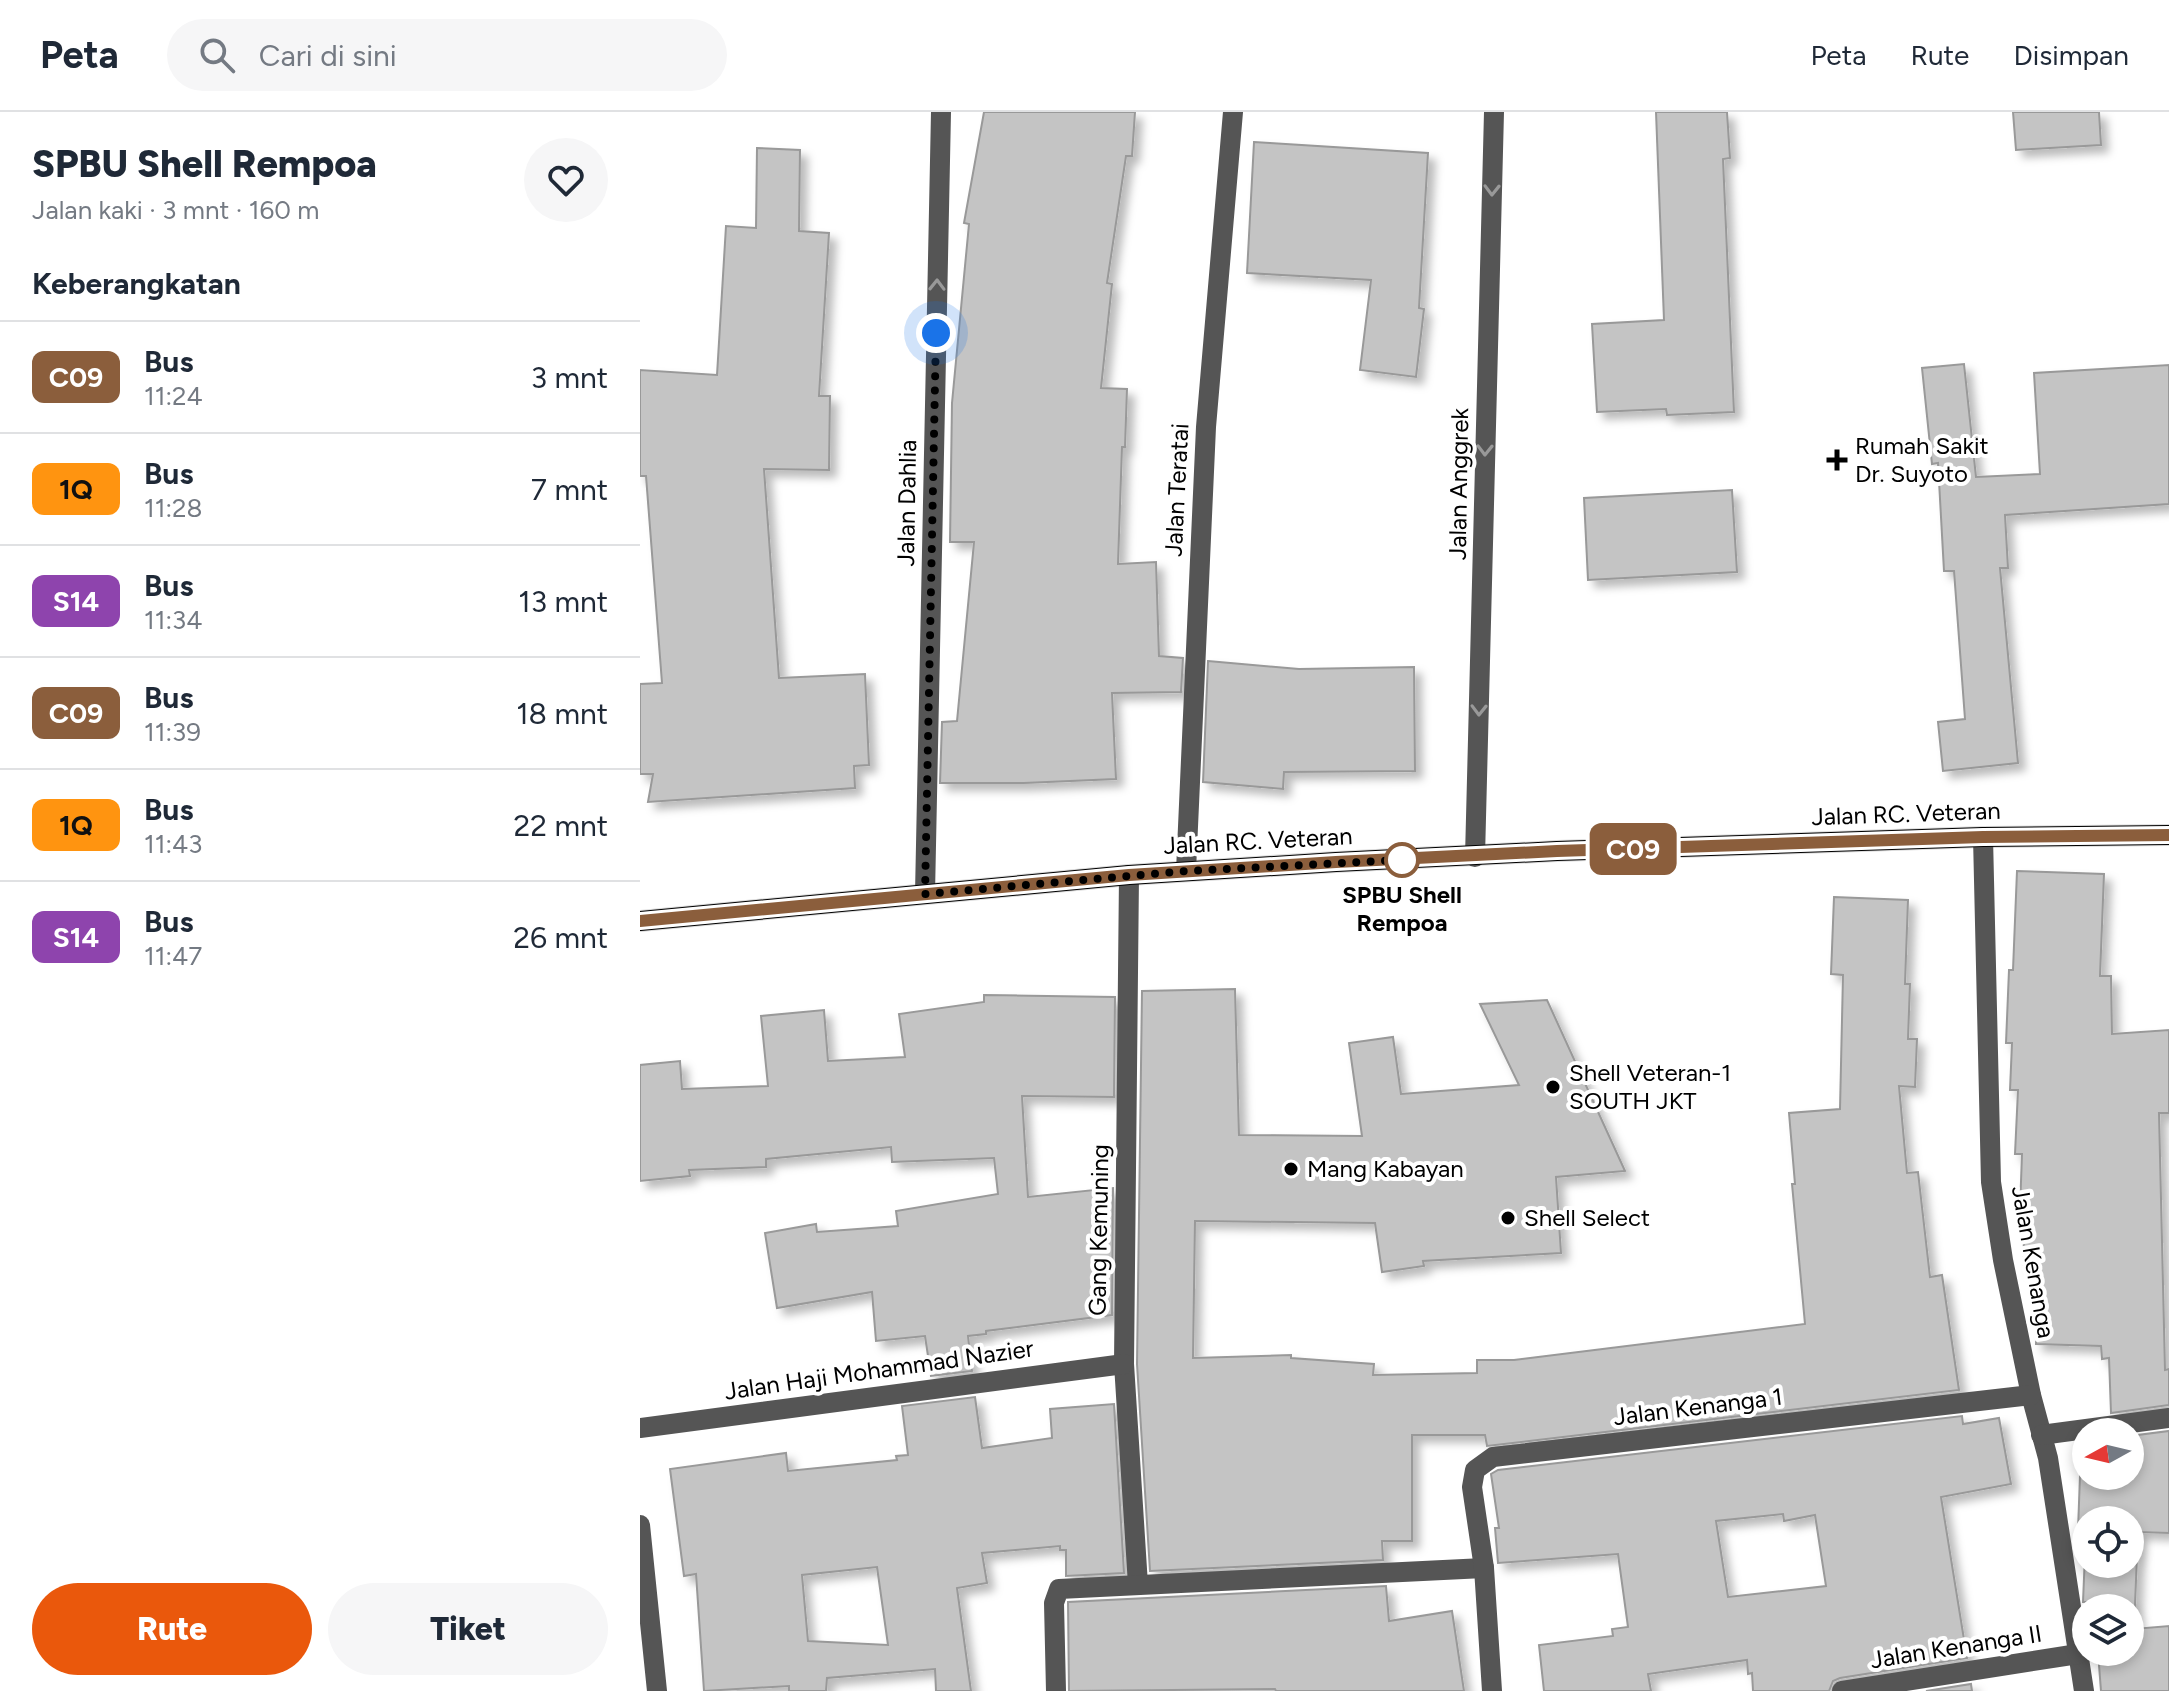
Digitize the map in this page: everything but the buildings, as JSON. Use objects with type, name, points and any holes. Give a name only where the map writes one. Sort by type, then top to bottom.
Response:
[{"type":"main road","name":"Jalan RC. Veteran","points":[[640,921],[1186,871],[1557,851],[1983,837],[2169,835]]},
{"type":"street","name":"Jalan Dahlia","points":[[925,894],[941,112]]},
{"type":"street","name":"Jalan Teratai","points":[[1186,871],[1206,427],[1233,112]]},
{"type":"street","name":"Jalan Anggrek","points":[[1475,857],[1494,112]]},
{"type":"street","name":"Jalan Kenanga","points":[[1983,837],[1991,1182],[2003,1260],[2031,1395],[2048,1458],[2072,1615]]},
{"type":"street","name":"Gang Kemuning","points":[[1129,875],[1124,1364],[1138,1585]]},
{"type":"street","name":"Jalan Haji Mohammad Nazier","points":[[640,1428],[1124,1364]]},
{"type":"street","name":"Jalan Kenanga 1","points":[[1492,1691],[1484,1568],[1472,1487],[1478,1466],[1493,1457],[2031,1395]]},
{"type":"street","points":[[2041,1435],[2169,1418]]},
{"type":"street","points":[[640,1525],[657,1691]]},
{"type":"street","points":[[1056,1691],[1054,1603],[1059,1589],[1484,1568]]},
{"type":"street","name":"Jalan Kenanga II","points":[[1842,1691],[2072,1655]]},
{"type":"street","name":"Jalan Kenanga","points":[[2080,1666],[2084,1691]]},
{"type":"bus line","name":"C09","points":[[640,921],[1129,875],[1336,862],[1557,851],[1983,837],[2169,835]]},
{"type":"place","name":"Rumah Sakit Dr. Suyoto","points":[[1837,460]]},
{"type":"place","name":"SPBU Shell Rempoa","points":[[1402,860]]},
{"type":"place","name":"Shell Veteran-1 SOUTH JKT","points":[[1553,1087]]},
{"type":"place","name":"Mang Kabayan","points":[[1291,1169]]},
{"type":"place","name":"Shell Select","points":[[1508,1218]]},
{"type":"route","points":[[936,333],[925,894],[1129,875],[1402,860]]}]
